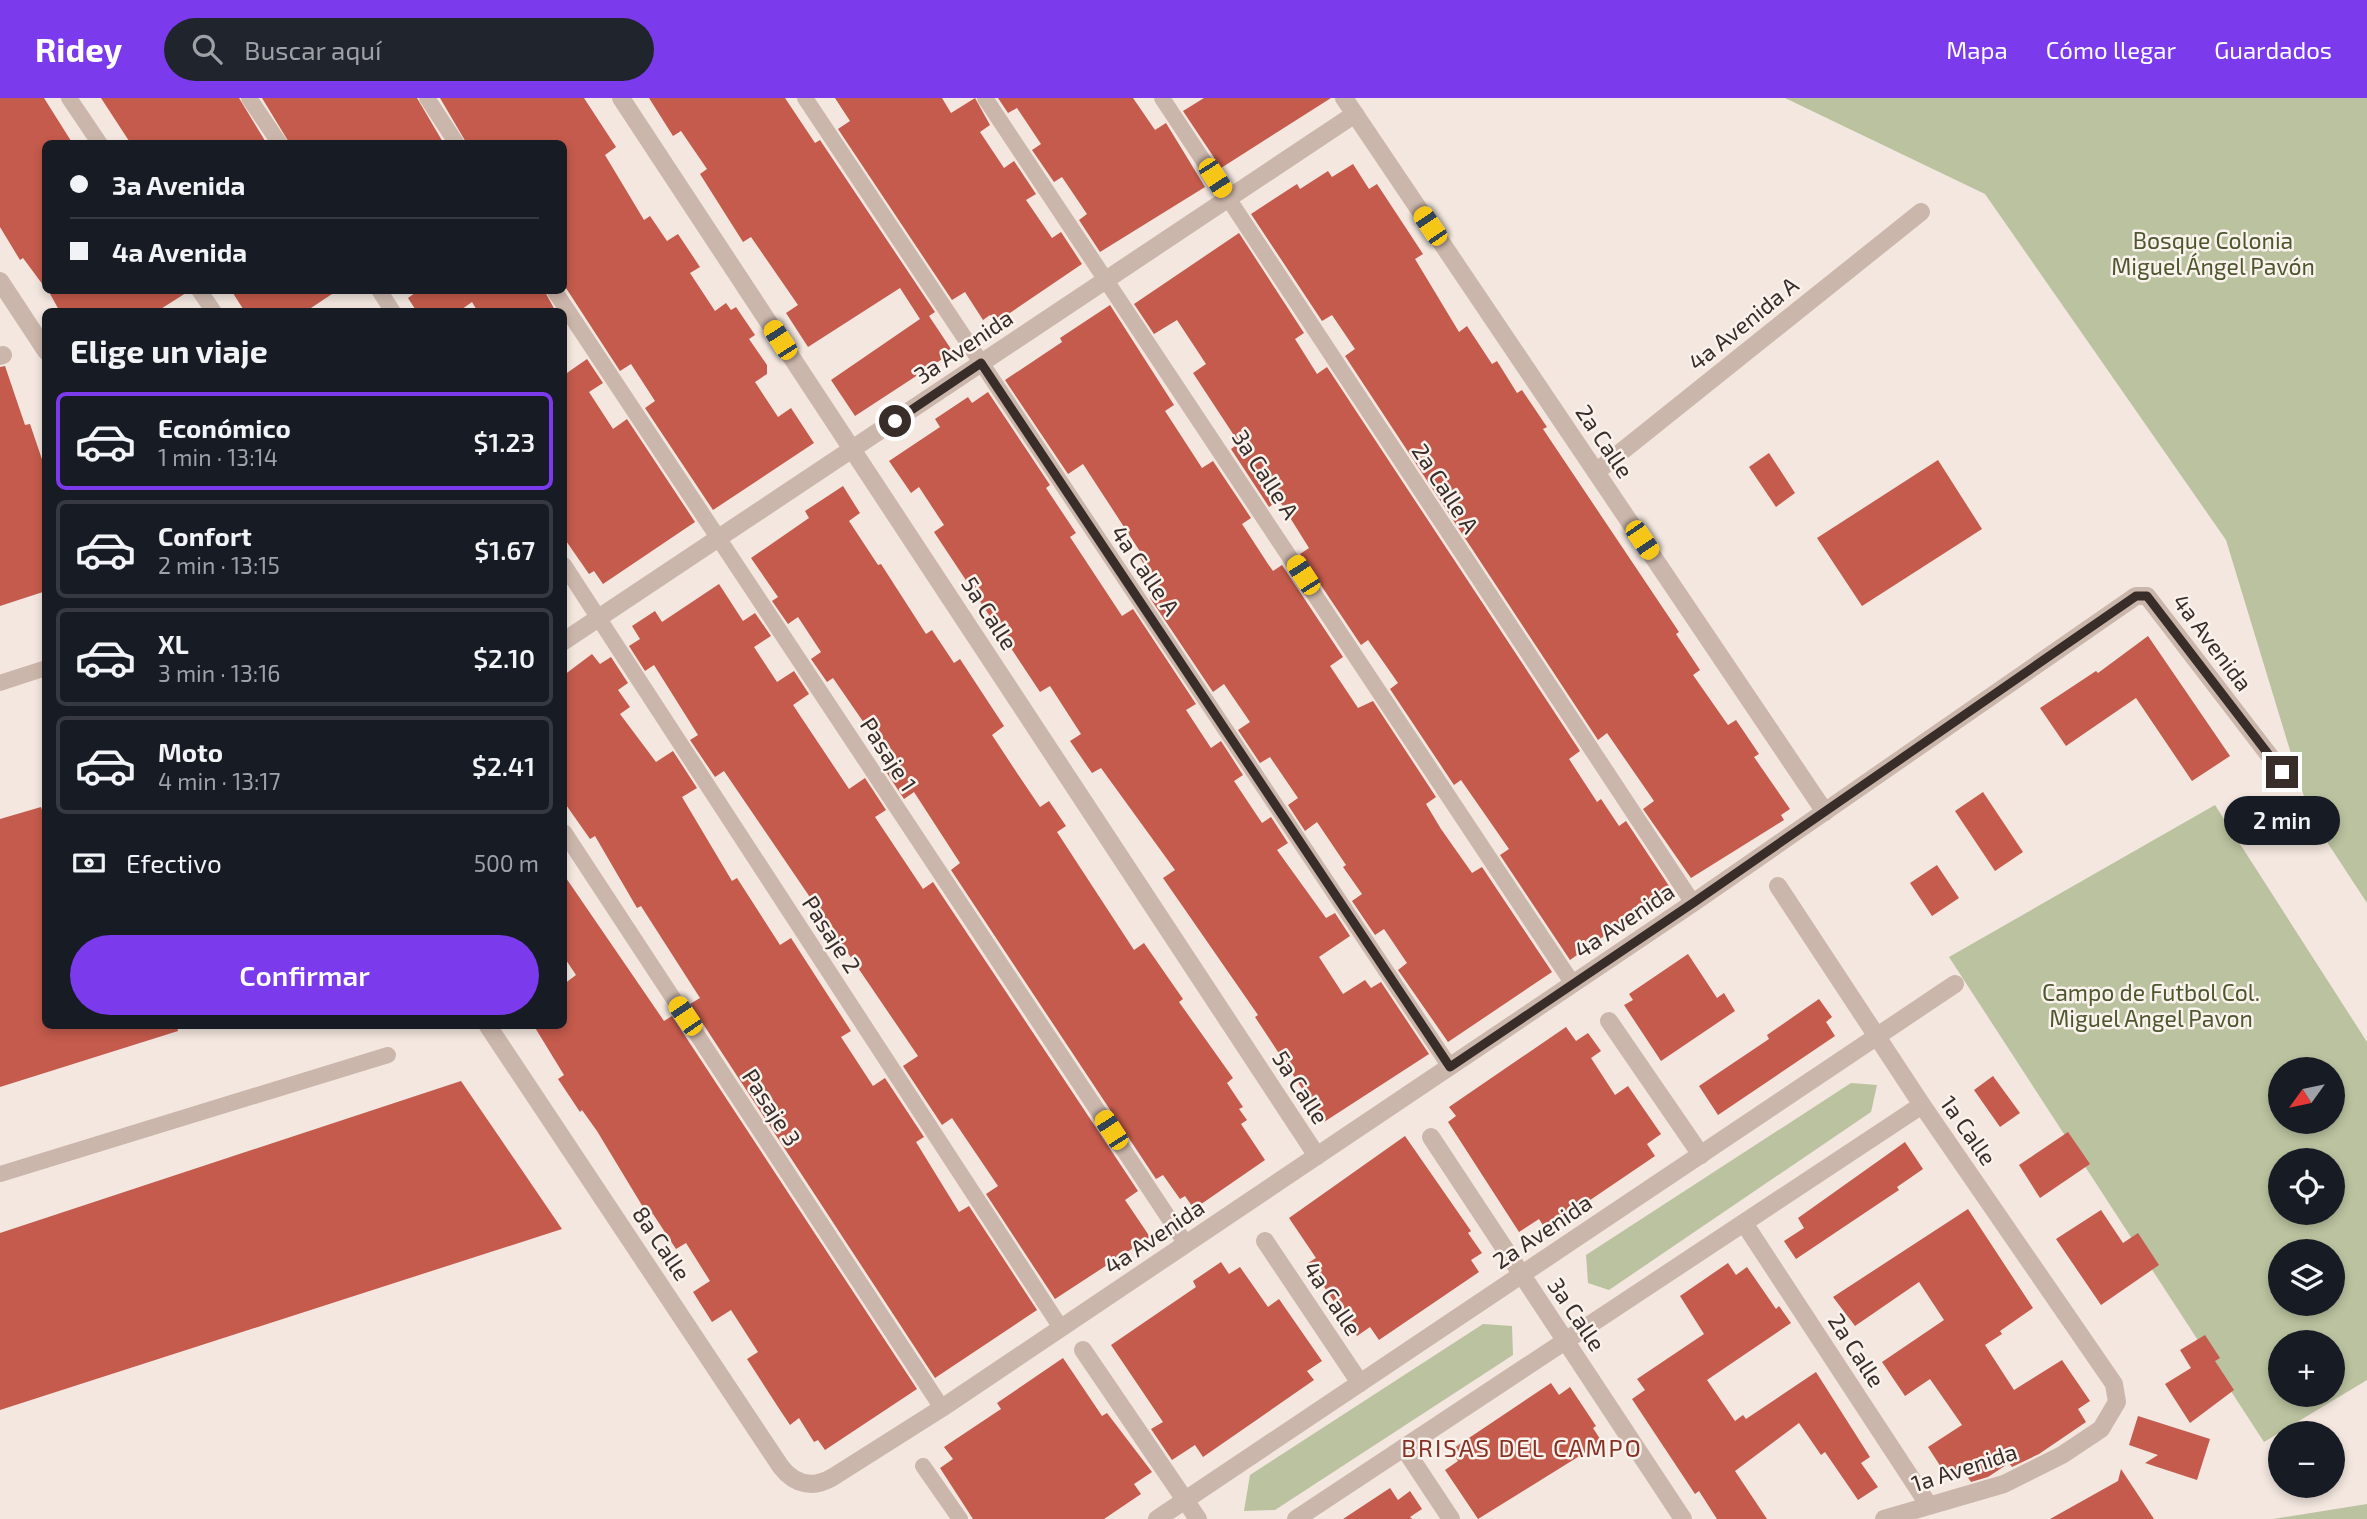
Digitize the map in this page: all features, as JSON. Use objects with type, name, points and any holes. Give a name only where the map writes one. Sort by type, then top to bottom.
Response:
[{"type":"street","name":"5a Calle","points":[[621,98],[1317,1156]]},
{"type":"street","name":"2a Calle","points":[[1344,98],[1825,812]]},
{"type":"street","name":"3a Avenida","points":[[567,639],[1355,114]]},
{"type":"street","name":"4a Avenida A","points":[[1596,472],[1921,212]]},
{"type":"street","points":[[0,281],[42,345]]},
{"type":"street","name":"4a Avenida","points":[[800,1483],[825,1482],[943,1408],[1693,903],[2136,596],[2147,596],[2282,772]]},
{"type":"street","name":"1a Calle","points":[[1778,886],[1922,1105],[2114,1384],[2117,1402]]},
{"type":"street","name":"2a Avenida","points":[[1157,1519],[1955,984]]},
{"type":"street","points":[[1609,1021],[1701,1155]]},
{"type":"street","name":"8a Calle","points":[[490,1029],[781,1467],[800,1483]]},
{"type":"street","points":[[1296,1519],[1922,1105]]},
{"type":"street","name":"3a Calle","points":[[1431,1137],[1683,1519]]},
{"type":"street","name":"2a Calle","points":[[1744,1223],[1928,1504]]},
{"type":"street","name":"4a Calle","points":[[1265,1241],[1360,1383]]},
{"type":"street","points":[[1083,1350],[1198,1519]]},
{"type":"street","name":"1a Avenida","points":[[1884,1519],[2004,1484],[2062,1455],[2101,1429],[2117,1402]]},
{"type":"street","points":[[1404,1447],[1451,1519]]},
{"type":"lane","points":[[69,98],[97,140]]},
{"type":"lane","points":[[249,98],[277,140]]},
{"type":"lane","points":[[427,98],[454,140]]},
{"type":"lane","name":"4a Calle A","points":[[805,98],[1450,1067]]},
{"type":"lane","name":"3a Calle A","points":[[985,98],[1573,984]]},
{"type":"lane","name":"2a Calle A","points":[[1161,98],[1693,903]]},
{"type":"lane","name":"Pasaje 1","points":[[567,308],[1186,1244]]},
{"type":"lane","name":"Pasaje 2","points":[[567,570],[1061,1328]]},
{"type":"lane","points":[[0,683],[42,669]]},
{"type":"lane","name":"Pasaje 3","points":[[567,837],[943,1408]]},
{"type":"lane","points":[[0,1174],[388,1055]]},
{"type":"lane","points":[[923,1465],[960,1519]]},
{"type":"green space","name":"Bosque Colonia Miguel Ángel Pavón","points":[[1785,98],[2367,98],[2367,903],[2310,816],[2226,540],[1985,194]]},
{"type":"green space","name":"Campo de Futbol Col. Miguel Angel Pavon","points":[[2215,805],[2367,1042],[2367,1380],[2345,1393],[2345,1330],[2268,1330],[2268,1407],[2322,1407],[2299,1421],[2268,1421],[2268,1440],[2264,1442],[1949,957]]},
{"type":"green space","points":[[1851,1083],[1877,1085],[1871,1112],[1609,1290],[1588,1283],[1586,1255]]},
{"type":"green space","points":[[1483,1324],[1512,1326],[1513,1355],[1275,1510],[1244,1511],[1250,1475]]},
{"type":"green space","points":[[2367,1504],[2367,1519],[2273,1519]]},
{"type":"building","points":[[0,98],[44,98],[70,140],[42,140],[42,284],[23,258],[20,260],[0,227]]},
{"type":"building","points":[[101,98],[239,98],[265,140],[128,140]]},
{"type":"building","points":[[262,98],[417,98],[442,140],[288,140]]},
{"type":"building","points":[[440,98],[584,98],[616,147],[605,155],[644,220],[650,216],[667,241],[678,234],[700,267],[690,273],[715,311],[726,303],[731,310],[736,307],[755,335],[749,339],[767,365],[767,374],[755,382],[778,417],[791,408],[814,443],[713,510],[645,408],[655,401],[631,364],[620,371],[567,290],[567,140],[465,140]]},
{"type":"building","points":[[649,98],[785,98],[815,143],[820,140],[935,312],[929,316],[953,352],[855,416],[831,380],[920,319],[900,288],[808,347],[786,313],[798,305],[751,237],[743,242],[700,174],[707,169],[681,131],[673,136]]},
{"type":"building","points":[[835,98],[942,98],[951,113],[975,98],[990,125],[980,132],[1004,168],[1014,161],[1036,194],[1026,200],[1052,238],[1061,232],[1082,264],[995,323],[990,315],[983,320],[965,292],[952,300],[838,129],[850,121]]},
{"type":"building","points":[[998,98],[1133,98],[1155,130],[1166,123],[1205,187],[1100,252],[1079,220],[1087,214],[1062,177],[1054,182],[1032,150],[1041,144],[1017,108],[1008,113]]},
{"type":"building","points":[[1204,98],[1331,98],[1221,168],[1183,111]]},
{"type":"building","points":[[1353,164],[1369,189],[1377,184],[1423,254],[1415,259],[1459,332],[1467,326],[1492,364],[1497,361],[1517,393],[1522,390],[1547,427],[1543,429],[1679,632],[1676,634],[1700,670],[1693,675],[1728,725],[1736,720],[1759,754],[1754,757],[1790,809],[1781,815],[1784,820],[1691,878],[1643,809],[1654,801],[1607,733],[1598,740],[1345,356],[1355,349],[1332,315],[1322,321],[1251,214],[1297,184],[1300,189],[1328,171],[1332,177]]},
{"type":"building","points":[[1239,233],[1304,333],[1295,339],[1317,374],[1327,367],[1580,751],[1569,759],[1597,802],[1601,799],[1619,826],[1626,821],[1671,889],[1570,960],[1500,855],[1509,849],[1461,780],[1454,785],[1390,689],[1398,683],[1368,640],[1361,645],[1300,554],[1309,548],[1279,500],[1269,507],[1231,449],[1239,443],[1193,373],[1206,364],[1177,320],[1154,334],[1134,304]]},
{"type":"building","points":[[50,294],[184,294],[162,308],[58,308]]},
{"type":"building","points":[[234,294],[332,294],[311,308],[242,308]]},
{"type":"building","points":[[414,294],[546,294],[554,308],[476,308],[472,302],[464,308],[414,308],[408,298]]},
{"type":"building","points":[[1110,305],[1174,405],[1165,411],[1202,468],[1213,461],[1251,518],[1242,524],[1268,564],[1273,571],[1282,565],[1343,657],[1330,666],[1358,708],[1373,701],[1436,797],[1426,804],[1441,829],[1472,873],[1482,867],[1552,972],[1448,1042],[1398,970],[1407,963],[1384,929],[1375,935],[1352,901],[1362,894],[1343,867],[1346,865],[1317,822],[1305,831],[1288,805],[1298,798],[1270,757],[1260,763],[1238,730],[1250,722],[1224,684],[1213,692],[1150,598],[1161,591],[1138,555],[1141,553],[1083,464],[1068,474],[1005,380],[1062,342],[1060,338]]},
{"type":"building","points":[[587,359],[603,383],[589,392],[613,429],[627,419],[695,522],[603,584],[594,571],[589,574],[567,542],[567,373]]},
{"type":"building","points":[[5,366],[25,425],[30,424],[42,459],[42,592],[0,606],[0,367]]},
{"type":"building","points":[[988,392],[1050,485],[1046,488],[1076,533],[1070,537],[1122,616],[1133,609],[1196,704],[1186,710],[1211,748],[1221,741],[1243,775],[1234,781],[1262,823],[1271,817],[1288,843],[1277,850],[1326,918],[1335,913],[1350,936],[1319,957],[1343,994],[1365,980],[1371,988],[1381,982],[1429,1054],[1324,1122],[1255,1017],[1258,1015],[1163,878],[1175,870],[1101,768],[1092,773],[1070,741],[1081,734],[1050,686],[1040,692],[934,532],[944,525],[919,487],[911,493],[889,461],[940,427],[935,419],[968,397],[972,403]]},
{"type":"building","points":[[1769,453],[1795,493],[1776,507],[1749,467]]},
{"type":"building","points":[[1938,460],[1982,529],[1862,606],[1817,538]]},
{"type":"building","points":[[843,486],[860,513],[849,521],[878,565],[881,564],[926,634],[932,630],[954,663],[960,659],[1004,726],[992,735],[1040,807],[1049,801],[1066,826],[1057,832],[1134,950],[1144,943],[1183,999],[1179,1002],[1233,1078],[1227,1083],[1243,1107],[1239,1109],[1247,1120],[1241,1124],[1265,1160],[1194,1209],[1185,1196],[1180,1199],[1163,1175],[1156,1179],[951,870],[960,863],[914,792],[904,799],[883,767],[891,762],[833,678],[827,682],[811,659],[821,652],[798,617],[788,624],[772,601],[778,597],[751,558],[809,518],[805,511]]},
{"type":"building","points":[[719,584],[743,621],[755,613],[771,636],[754,647],[777,682],[794,671],[809,694],[793,705],[849,789],[865,778],[886,810],[875,817],[923,889],[933,882],[1138,1191],[1125,1200],[1150,1237],[1055,1299],[986,1194],[998,1186],[952,1118],[942,1125],[903,1066],[918,1056],[724,771],[715,777],[690,740],[698,735],[654,665],[645,671],[629,646],[640,639],[632,626],[655,611],[662,622]]},
{"type":"building","points":[[2148,636],[2230,756],[2192,781],[2136,698],[2066,746],[2040,708],[2096,671],[2098,673]]},
{"type":"building","points":[[592,654],[600,664],[611,657],[628,683],[618,690],[630,707],[620,714],[656,762],[673,751],[697,788],[682,797],[732,881],[737,878],[780,945],[791,938],[851,1031],[841,1037],[873,1086],[885,1078],[924,1137],[916,1142],[959,1212],[969,1206],[1037,1310],[935,1378],[690,1004],[700,998],[641,906],[637,908],[595,836],[590,839],[567,806],[567,673]]},
{"type":"building","points":[[1983,792],[2023,852],[1995,871],[1955,811]]},
{"type":"building","points":[[41,807],[42,810],[42,1029],[178,1031],[0,1087],[0,819]]},
{"type":"building","points":[[1937,865],[1959,898],[1932,916],[1910,883]]},
{"type":"building","points":[[567,879],[664,1021],[672,1016],[917,1389],[825,1450],[818,1440],[814,1442],[799,1418],[790,1425],[747,1359],[758,1352],[731,1310],[712,1322],[693,1292],[710,1281],[686,1243],[676,1249],[653,1214],[649,1217],[597,1131],[582,1110],[580,1112],[558,1079],[564,1075],[536,1029],[567,1029],[567,982],[576,975],[567,962]]},
{"type":"building","points":[[1688,954],[1717,998],[1724,993],[1735,1011],[1661,1061],[1624,1005],[1633,1000],[1629,994]]},
{"type":"building","points":[[1819,999],[1832,1017],[1826,1022],[1835,1036],[1718,1115],[1699,1086],[1769,1039],[1767,1035]]},
{"type":"building","points":[[1566,1027],[1576,1041],[1588,1033],[1601,1051],[1591,1058],[1615,1095],[1628,1086],[1661,1134],[1647,1144],[1655,1156],[1546,1230],[1539,1219],[1519,1232],[1448,1122],[1456,1116],[1449,1107]]},
{"type":"building","points":[[1993,1076],[2020,1113],[2000,1127],[1974,1090]]},
{"type":"building","points":[[461,1081],[562,1229],[0,1410],[0,1233]]},
{"type":"building","points":[[2068,1132],[2090,1164],[2040,1198],[2019,1165]]},
{"type":"building","points":[[1405,1136],[1471,1231],[1468,1233],[1482,1253],[1471,1260],[1479,1272],[1379,1340],[1370,1327],[1357,1336],[1308,1263],[1316,1258],[1289,1218]]},
{"type":"building","points":[[1905,1142],[1923,1169],[1897,1187],[1899,1190],[1796,1259],[1784,1241],[1804,1228],[1798,1218]]},
{"type":"building","points":[[1968,1209],[2033,1308],[1985,1345],[2014,1390],[2062,1360],[2090,1401],[2078,1409],[2086,1422],[2039,1454],[2012,1467],[2009,1463],[1988,1477],[1971,1482],[1962,1469],[1948,1478],[1928,1447],[1962,1425],[1930,1379],[1905,1396],[1882,1362],[1944,1320],[1919,1282],[1855,1326],[1833,1297]]},
{"type":"building","points":[[2101,1210],[2123,1243],[2138,1233],[2159,1265],[2101,1305],[2056,1239]]},
{"type":"building","points":[[1221,1262],[1229,1274],[1240,1267],[1268,1307],[1279,1299],[1322,1361],[1307,1371],[1314,1380],[1203,1457],[1195,1445],[1172,1460],[1151,1429],[1163,1422],[1111,1345],[1196,1287],[1193,1281]]},
{"type":"building","points":[[1728,1263],[1736,1275],[1747,1267],[1776,1309],[1779,1306],[1791,1323],[1707,1380],[1735,1421],[1743,1415],[1746,1419],[1816,1372],[1870,1457],[1861,1463],[1878,1487],[1858,1500],[1825,1452],[1821,1455],[1799,1423],[1735,1471],[1767,1519],[1717,1519],[1699,1491],[1695,1494],[1632,1399],[1645,1390],[1637,1379],[1704,1334],[1680,1296]]},
{"type":"building","points":[[2205,1335],[2220,1358],[2215,1361],[2234,1390],[2190,1423],[2165,1384],[2191,1368],[2180,1350]]},
{"type":"building","points":[[1063,1358],[1102,1416],[1107,1413],[1152,1472],[1134,1484],[1141,1494],[1104,1519],[973,1519],[940,1468],[953,1459],[944,1447],[1001,1409],[997,1403]]},
{"type":"building","points":[[1551,1383],[1559,1395],[1570,1387],[1596,1426],[1593,1428],[1602,1442],[1478,1519],[1445,1470],[1458,1461],[1451,1450]]},
{"type":"building","points":[[2138,1416],[2210,1439],[2197,1480],[2145,1463],[2158,1455],[2129,1445]]},
{"type":"building","points":[[2121,1469],[2154,1519],[2050,1519],[2118,1481]]},
{"type":"building","points":[[1390,1488],[1398,1500],[1410,1491],[1422,1509],[1410,1517],[1412,1519],[1343,1519]]},
{"type":"district","name":"BRISAS DEL CAMPO","points":[[1522,1447]]},
{"type":"route","points":[[895,421],[981,363],[1450,1067],[1693,903],[2136,596],[2147,596],[2282,772]]}]
